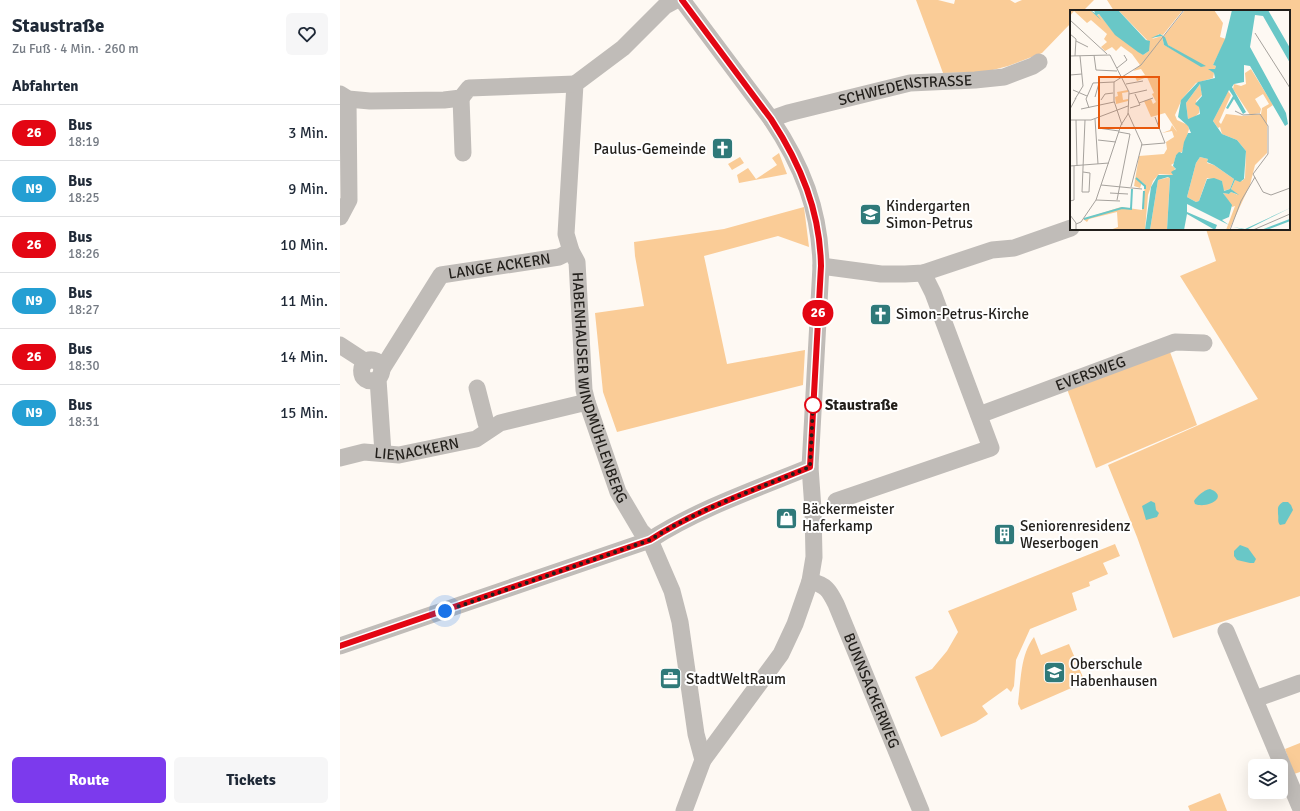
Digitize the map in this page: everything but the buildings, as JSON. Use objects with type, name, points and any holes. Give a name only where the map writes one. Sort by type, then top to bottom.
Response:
[{"type":"street","points":[[463,152],[461,98],[469,88],[575,84],[623,48],[665,6],[676,0]]},
{"type":"street","points":[[682,0],[771,119],[789,148],[808,191],[818,227],[821,247],[810,467],[814,557],[810,581],[795,624],[781,654],[703,760],[684,811]]},
{"type":"street","name":"SCHWEDENSTRASSE","points":[[771,119],[788,113],[910,83],[975,80],[1004,76],[1033,66],[1039,62]]},
{"type":"street","name":"HABENHAUSER WINDMÜHLENBERG","points":[[575,84],[566,234],[571,251],[577,262],[584,390],[618,492],[641,530],[650,540],[672,591],[680,622],[696,734],[703,760]]},
{"type":"street","points":[[340,217],[349,200],[344,96],[370,101],[429,101],[461,98]]},
{"type":"street","points":[[821,266],[881,274],[923,272],[992,250],[1014,248],[1070,228]]},
{"type":"street","name":"LANGE ACKERN","points":[[380,374],[441,275],[559,257],[571,251]]},
{"type":"street","points":[[836,502],[991,448],[933,293],[923,272]]},
{"type":"street","name":"EVERSWEG","points":[[979,415],[1175,342],[1204,343]]},
{"type":"street","points":[[340,345],[366,362],[362,366],[361,372],[363,377],[367,380],[373,382],[380,374]]},
{"type":"street","points":[[380,374],[382,453]]},
{"type":"street","points":[[477,388],[486,423],[490,429]]},
{"type":"street","name":"LIENACKERN","points":[[340,458],[364,452],[399,455],[476,439],[500,423],[587,402]]},
{"type":"street","points":[[340,646],[650,540],[667,529],[697,514],[810,467]]},
{"type":"street","name":"BUNNSACKERWEG","points":[[810,581],[822,584],[834,599],[921,811]]},
{"type":"street","points":[[1226,631],[1300,807]]},
{"type":"street","points":[[1255,699],[1300,683]]},
{"type":"shaded area","points":[[916,0],[938,0],[954,4],[955,0],[1010,0],[1015,3],[1022,0],[1094,0],[1084,10],[1070,10],[1070,24],[1042,53],[1008,66],[989,71],[943,73]]},
{"type":"shaded area","points":[[1107,0],[1300,0],[1300,596],[1173,638],[1137,537],[1108,465],[1258,399],[1180,276],[1216,261],[1206,230],[1290,230],[1290,10],[1113,10]]},
{"type":"shaded area","points":[[779,153],[787,174],[739,183],[737,175],[748,168],[756,179],[777,165],[772,158]]},
{"type":"shaded area","points":[[740,157],[744,163],[732,170],[728,164]]},
{"type":"shaded area","points":[[804,207],[809,247],[778,236],[704,256],[727,364],[805,350],[803,385],[617,432],[603,392],[595,313],[644,306],[634,242],[724,229]]},
{"type":"shaded area","points":[[1170,352],[1197,425],[1096,468],[1067,389]]},
{"type":"shaded area","points":[[1115,544],[1120,556],[1103,563],[1108,574],[1089,582],[1090,586],[1072,593],[1077,610],[1030,629],[1016,660],[1014,686],[1011,692],[1007,688],[982,706],[988,714],[976,722],[941,737],[915,677],[932,669],[947,651],[958,632],[948,611]]},
{"type":"shaded area","points":[[1034,637],[1041,655],[1069,644],[1085,682],[1021,710],[1018,704],[1022,669],[1029,644]]},
{"type":"shaded area","points":[[1300,743],[1300,772],[1294,774],[1285,749]]},
{"type":"shaded area","points":[[1220,793],[1227,811],[1190,811],[1188,806]]},
{"type":"water","points":[[1210,489],[1216,492],[1218,495],[1217,499],[1210,504],[1195,504],[1194,501],[1199,495]]},
{"type":"water","points":[[1151,501],[1155,503],[1156,510],[1159,513],[1157,517],[1146,520],[1142,506]]},
{"type":"water","points":[[1283,502],[1288,502],[1293,510],[1285,524],[1280,525],[1278,521],[1278,509]]},
{"type":"water","points":[[1240,545],[1248,548],[1256,559],[1254,563],[1237,560],[1234,556],[1234,551]]},
{"type":"bus line","name":"26","points":[[340,646],[624,550],[650,540],[667,529],[697,514],[810,467],[821,266],[821,247],[814,208],[800,172],[782,136],[771,119],[682,0]]},
{"type":"place","name":"Paulus-Gemeinde","points":[[722,149]]},
{"type":"place","name":"Kindergarten Simon-Petrus","points":[[871,215]]},
{"type":"place","name":"Simon-Petrus-Kirche","points":[[881,314]]},
{"type":"place","name":"Staustraße","points":[[813,405]]},
{"type":"place","name":"Bäckermeister Haferkamp","points":[[787,518]]},
{"type":"place","name":"Seniorenresidenz Weserbogen","points":[[1004,535]]},
{"type":"place","name":"Oberschule Habenhausen","points":[[1055,673]]},
{"type":"place","name":"StadtWeltRaum","points":[[671,679]]},
{"type":"route","points":[[445,611],[650,540],[667,529],[697,514],[810,467],[813,405]]}]
